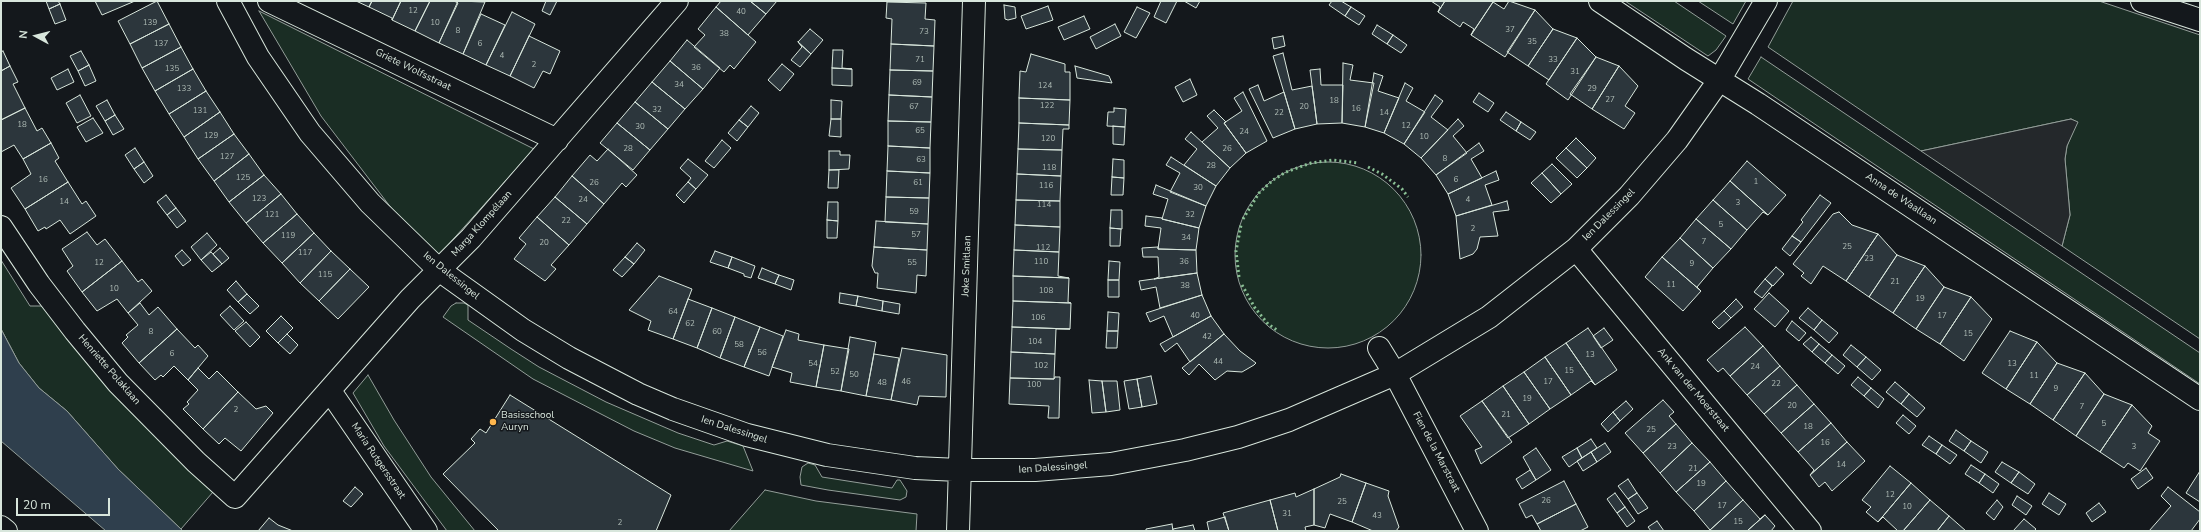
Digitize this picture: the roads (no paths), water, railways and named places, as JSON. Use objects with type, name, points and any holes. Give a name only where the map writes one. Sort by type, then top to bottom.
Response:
[{"type":"street","name":"Ien Dalessingel","points":[[228,1],[258,57],[310,133],[370,203],[439,270],[523,330],[603,377],[681,412],[747,435],[827,455],[915,468],[959,470],[1050,469],[1111,464],[1185,450],[1238,437],[1289,420],[1395,374],[1489,317],[1576,248],[1638,185],[1677,140],[1720,79],[1766,1]]},
{"type":"street","name":"Griete Wolfsstraat","points":[[269,1],[557,140]]},
{"type":"street","name":"Marga Klompélaan","points":[[235,497],[410,299],[471,238],[677,1]]},
{"type":"street","name":"Joke Smitlaan","points":[[958,531],[974,1]]},
{"type":"street","name":"Anna de Waallaan","points":[[1600,1],[1686,59],[1720,79],[2200,399]]},
{"type":"street","points":[[2142,1],[2200,20]]},
{"type":"street","name":"Henriette Polaklaan","points":[[1,227],[48,295],[118,383],[196,462],[235,497]]},
{"type":"street","name":"Ank van der Moerstraat","points":[[1576,248],[1810,531]]},
{"type":"street","points":[[1379,348],[1395,374]]},
{"type":"street","name":"Fien de la Marstraat","points":[[1395,374],[1477,531]]},
{"type":"street","name":"Maria Rutgersstraat","points":[[330,391],[426,531]]},
{"type":"street","points":[[1,527],[6,531]]},
{"type":"water","points":[[1,329],[19,363],[39,388],[67,411],[118,469],[183,531],[106,531],[1,441]]},
{"type":"place","name":"Basisschool Auryn","points":[[493,422]]}]
